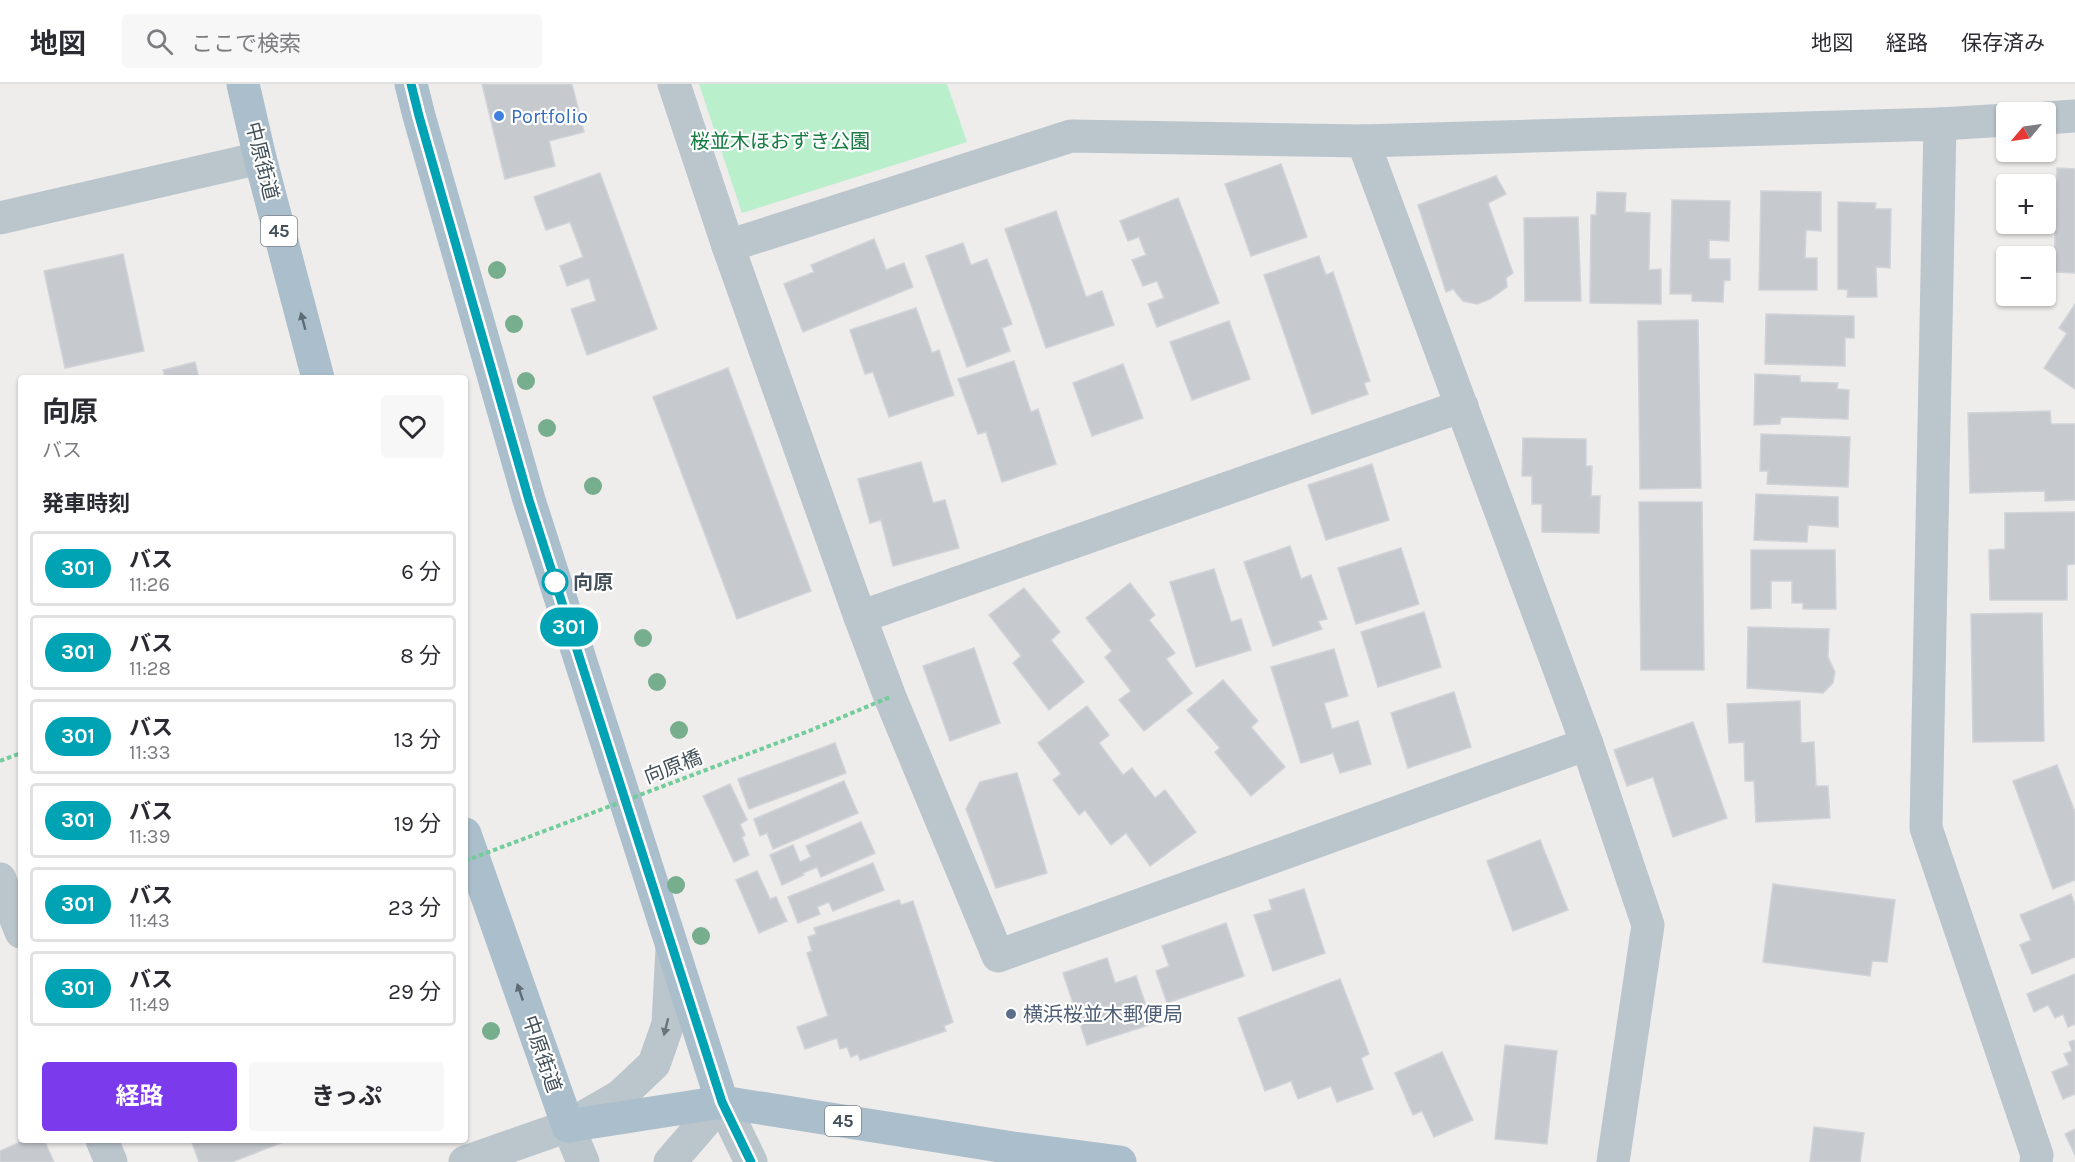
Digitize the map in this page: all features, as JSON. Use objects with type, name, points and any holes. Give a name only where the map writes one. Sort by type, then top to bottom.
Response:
[{"type":"main road","name":"中原街道","points":[[243,84],[260,158],[317,375]]},
{"type":"main road","points":[[411,84],[529,500],[722,1102]]},
{"type":"main road","name":"中原街道","points":[[468,843],[567,1126]]},
{"type":"main road","name":"45","points":[[567,1126],[722,1102],[1017,1155],[1120,1162]]},
{"type":"street","points":[[674,84],[728,246],[890,698],[998,956],[1587,744]]},
{"type":"street","points":[[2056,117],[2075,116]]},
{"type":"street","points":[[728,246],[1071,136],[1363,141],[1996,121]]},
{"type":"street","points":[[1940,124],[1926,828],[2037,1155],[2036,1162]]},
{"type":"street","points":[[1363,141],[1587,744],[1648,924],[1613,1162]]},
{"type":"street","points":[[0,218],[260,158]]},
{"type":"street","points":[[860,617],[1462,406]]},
{"type":"street","points":[[0,879],[18,924]]},
{"type":"street","points":[[465,1162],[567,1126],[620,1096],[654,1064],[668,1024],[672,948]]},
{"type":"street","points":[[670,1162],[722,1102],[751,1162]]},
{"type":"street","points":[[567,1126],[583,1162]]},
{"type":"street","points":[[103,1143],[111,1162]]},
{"type":"path","name":"向原橋","points":[[468,860],[809,731],[890,698]]},
{"type":"path","points":[[0,761],[18,754]]},
{"type":"green space","name":"桜並木ほおずき公園","points":[[699,84],[947,84],[967,142],[742,213]]},
{"type":"building","points":[[482,84],[572,84],[584,132],[549,141],[555,166],[505,179]]},
{"type":"building","points":[[1281,164],[1307,237],[1251,256],[1225,184]]},
{"type":"building","points":[[2057,168],[2075,169],[2075,273],[2056,272]]},
{"type":"building","points":[[600,173],[657,329],[587,355],[571,309],[596,301],[589,278],[567,286],[560,266],[583,257],[570,222],[546,230],[534,197]]},
{"type":"building","points":[[1496,176],[1506,194],[1488,203],[1513,273],[1506,278],[1507,287],[1490,299],[1477,304],[1463,301],[1453,289],[1446,292],[1418,205]]},
{"type":"building","points":[[1761,191],[1821,192],[1821,231],[1806,230],[1805,258],[1817,258],[1817,290],[1759,290]]},
{"type":"building","points":[[1597,192],[1626,193],[1625,212],[1650,213],[1649,270],[1661,269],[1661,304],[1590,303],[1591,215],[1596,215]]},
{"type":"building","points":[[1178,198],[1219,303],[1157,327],[1148,304],[1164,298],[1157,281],[1143,286],[1132,260],[1146,255],[1139,237],[1128,241],[1120,221]]},
{"type":"building","points":[[1672,200],[1730,201],[1729,241],[1709,240],[1709,259],[1730,259],[1730,280],[1724,281],[1723,302],[1692,301],[1692,294],[1670,294]]},
{"type":"building","points":[[1838,202],[1876,203],[1875,209],[1891,209],[1890,268],[1876,267],[1877,297],[1847,297],[1848,290],[1838,289]]},
{"type":"building","points":[[1056,211],[1086,297],[1102,291],[1114,325],[1046,348],[1005,229]]},
{"type":"building","points":[[1578,217],[1581,301],[1525,301],[1524,218]]},
{"type":"building","points":[[874,239],[886,270],[904,263],[913,287],[803,332],[784,284],[814,272],[811,265]]},
{"type":"building","points":[[963,243],[971,265],[987,259],[1012,324],[1002,328],[1010,351],[967,367],[926,256]]},
{"type":"building","points":[[123,254],[144,351],[65,368],[44,271]]},
{"type":"building","points":[[1319,256],[1326,275],[1333,272],[1370,381],[1364,383],[1368,394],[1312,414],[1264,275]]},
{"type":"building","points":[[2075,304],[2075,389],[2044,368],[2067,333],[2059,328]]},
{"type":"building","points":[[916,308],[932,353],[939,350],[954,395],[889,417],[873,372],[865,374],[850,330]]},
{"type":"building","points":[[1766,314],[1854,316],[1854,338],[1845,338],[1845,366],[1765,364]]},
{"type":"building","points":[[1698,320],[1701,488],[1640,489],[1638,321]]},
{"type":"building","points":[[1229,321],[1250,379],[1192,400],[1170,342]]},
{"type":"building","points":[[1014,361],[1031,412],[1038,409],[1056,464],[1002,482],[986,432],[978,434],[958,379]]},
{"type":"building","points":[[195,362],[198,375],[164,375],[163,370]]},
{"type":"building","points":[[1123,364],[1143,418],[1092,436],[1073,383]]},
{"type":"building","points":[[728,368],[811,591],[737,619],[653,397]]},
{"type":"building","points":[[1755,374],[1800,376],[1800,382],[1838,383],[1837,389],[1849,390],[1848,419],[1781,417],[1780,424],[1754,425]]},
{"type":"building","points":[[2050,411],[2051,424],[2075,424],[2075,500],[2045,501],[2045,491],[1970,493],[1968,413]]},
{"type":"building","points":[[1761,434],[1850,437],[1848,487],[1767,484],[1768,471],[1760,471]]},
{"type":"building","points":[[1523,438],[1586,439],[1586,466],[1592,466],[1591,496],[1600,496],[1599,533],[1542,532],[1542,504],[1532,504],[1532,476],[1522,476]]},
{"type":"building","points":[[921,462],[933,503],[945,500],[959,548],[893,566],[881,520],[870,523],[858,479]]},
{"type":"building","points":[[1372,464],[1389,520],[1326,540],[1308,485]]},
{"type":"building","points":[[1756,494],[1838,497],[1838,527],[1808,525],[1807,542],[1754,540]]},
{"type":"building","points":[[1639,502],[1702,502],[1704,670],[1641,670]]},
{"type":"building","points":[[2075,512],[2075,564],[2067,565],[2067,600],[1990,600],[1989,550],[2005,549],[2005,513]]},
{"type":"building","points":[[1290,546],[1301,579],[1311,575],[1327,619],[1318,621],[1322,629],[1273,646],[1244,562]]},
{"type":"building","points":[[1401,548],[1419,604],[1356,624],[1338,568]]},
{"type":"building","points":[[1751,550],[1835,550],[1836,609],[1803,609],[1803,603],[1792,603],[1792,581],[1771,581],[1771,608],[1751,609]]},
{"type":"building","points":[[1214,569],[1231,622],[1241,619],[1251,650],[1196,667],[1170,582]]},
{"type":"building","points":[[1130,583],[1155,615],[1149,620],[1175,653],[1166,659],[1192,693],[1144,731],[1119,700],[1131,691],[1105,657],[1112,651],[1086,618]]},
{"type":"building","points":[[1024,588],[1060,632],[1051,640],[1084,682],[1049,710],[1013,663],[1021,656],[989,615]]},
{"type":"building","points":[[1424,612],[1441,667],[1378,687],[1361,632]]},
{"type":"building","points":[[2042,613],[2044,741],[1973,742],[1971,614]]},
{"type":"building","points":[[1748,627],[1829,629],[1828,657],[1835,672],[1833,683],[1823,693],[1747,688]]},
{"type":"building","points":[[974,648],[1000,723],[950,741],[923,666]]},
{"type":"building","points":[[1334,649],[1348,696],[1324,703],[1332,729],[1358,721],[1371,764],[1340,773],[1333,753],[1301,763],[1271,667]]},
{"type":"building","points":[[1223,680],[1258,721],[1251,727],[1285,767],[1251,796],[1215,752],[1220,748],[1187,710]]},
{"type":"building","points":[[1454,692],[1471,747],[1408,768],[1391,713]]},
{"type":"building","points":[[1800,701],[1801,743],[1814,742],[1816,786],[1828,786],[1830,818],[1756,822],[1754,781],[1745,781],[1744,742],[1729,743],[1727,704]]},
{"type":"building","points":[[1087,706],[1109,735],[1099,743],[1123,775],[1132,768],[1155,798],[1165,790],[1196,832],[1150,866],[1126,833],[1111,845],[1085,810],[1079,815],[1053,780],[1061,774],[1038,743]]},
{"type":"building","points":[[1693,722],[1727,818],[1673,837],[1653,777],[1627,786],[1614,750]]},
{"type":"building","points":[[835,743],[846,773],[749,809],[738,779]]},
{"type":"building","points":[[2057,765],[2075,812],[2075,880],[2053,889],[2013,781]]},
{"type":"building","points":[[1017,773],[1047,873],[996,888],[966,809],[980,782]]},
{"type":"building","points":[[844,781],[858,813],[773,849],[767,833],[760,836],[754,819]]},
{"type":"building","points":[[730,784],[747,820],[740,824],[749,855],[734,862],[703,796]]},
{"type":"building","points":[[861,822],[875,853],[821,877],[817,867],[782,885],[770,855],[793,845],[800,862],[811,857],[806,846]]},
{"type":"building","points":[[1540,840],[1568,910],[1513,931],[1487,861]]},
{"type":"building","points":[[873,863],[884,890],[833,911],[829,902],[817,907],[820,914],[798,923],[788,897]]},
{"type":"building","points":[[757,871],[770,899],[776,897],[787,921],[759,933],[736,880]]},
{"type":"building","points":[[1773,884],[1895,900],[1887,962],[1872,961],[1870,976],[1763,962]]},
{"type":"building","points":[[1304,889],[1325,953],[1273,971],[1254,915],[1272,910],[1269,900]]},
{"type":"building","points":[[2071,894],[2075,905],[2075,957],[2032,974],[2020,945],[2031,940],[2020,915]]},
{"type":"building","points":[[899,900],[901,905],[913,901],[953,1022],[944,1026],[946,1031],[860,1060],[858,1054],[851,1057],[847,1047],[840,1049],[837,1038],[805,1049],[797,1027],[828,1016],[807,953],[812,951],[808,937],[816,934],[814,928]]},
{"type":"building","points":[[1226,923],[1244,976],[1167,1003],[1156,971],[1169,966],[1162,946]]},
{"type":"building","points":[[1107,958],[1115,983],[1136,976],[1152,1024],[1087,1045],[1063,973]]},
{"type":"building","points":[[2075,974],[2075,1024],[2068,1027],[2063,1014],[2055,1018],[2048,1005],[2034,1012],[2027,994]]},
{"type":"building","points":[[1340,979],[1369,1054],[1361,1058],[1373,1089],[1337,1102],[1331,1086],[1298,1099],[1291,1081],[1265,1091],[1238,1018]]},
{"type":"building","points":[[2075,1040],[2075,1094],[2063,1099],[2052,1072],[2069,1065],[2064,1054],[2072,1051],[2069,1042]]},
{"type":"building","points":[[1505,1045],[1557,1051],[1547,1144],[1495,1139]]},
{"type":"building","points":[[1442,1052],[1473,1120],[1434,1137],[1422,1111],[1413,1115],[1395,1073]]},
{"type":"building","points":[[1814,1127],[1864,1133],[1860,1162],[1810,1162]]},
{"type":"building","points":[[2075,1129],[2075,1155],[2065,1134]]},
{"type":"building","points":[[18,1143],[45,1143],[54,1162],[0,1162],[0,1151]]},
{"type":"building","points":[[192,1143],[280,1143],[232,1162],[199,1162]]},
{"type":"bus line","name":"301","points":[[411,84],[529,500],[722,1102],[751,1162]]},
{"type":"place","name":"Portfolio","points":[[499,116]]},
{"type":"place","name":"向原","points":[[555,582]]},
{"type":"place","name":"横浜桜並木郵便局","points":[[1011,1014]]}]
